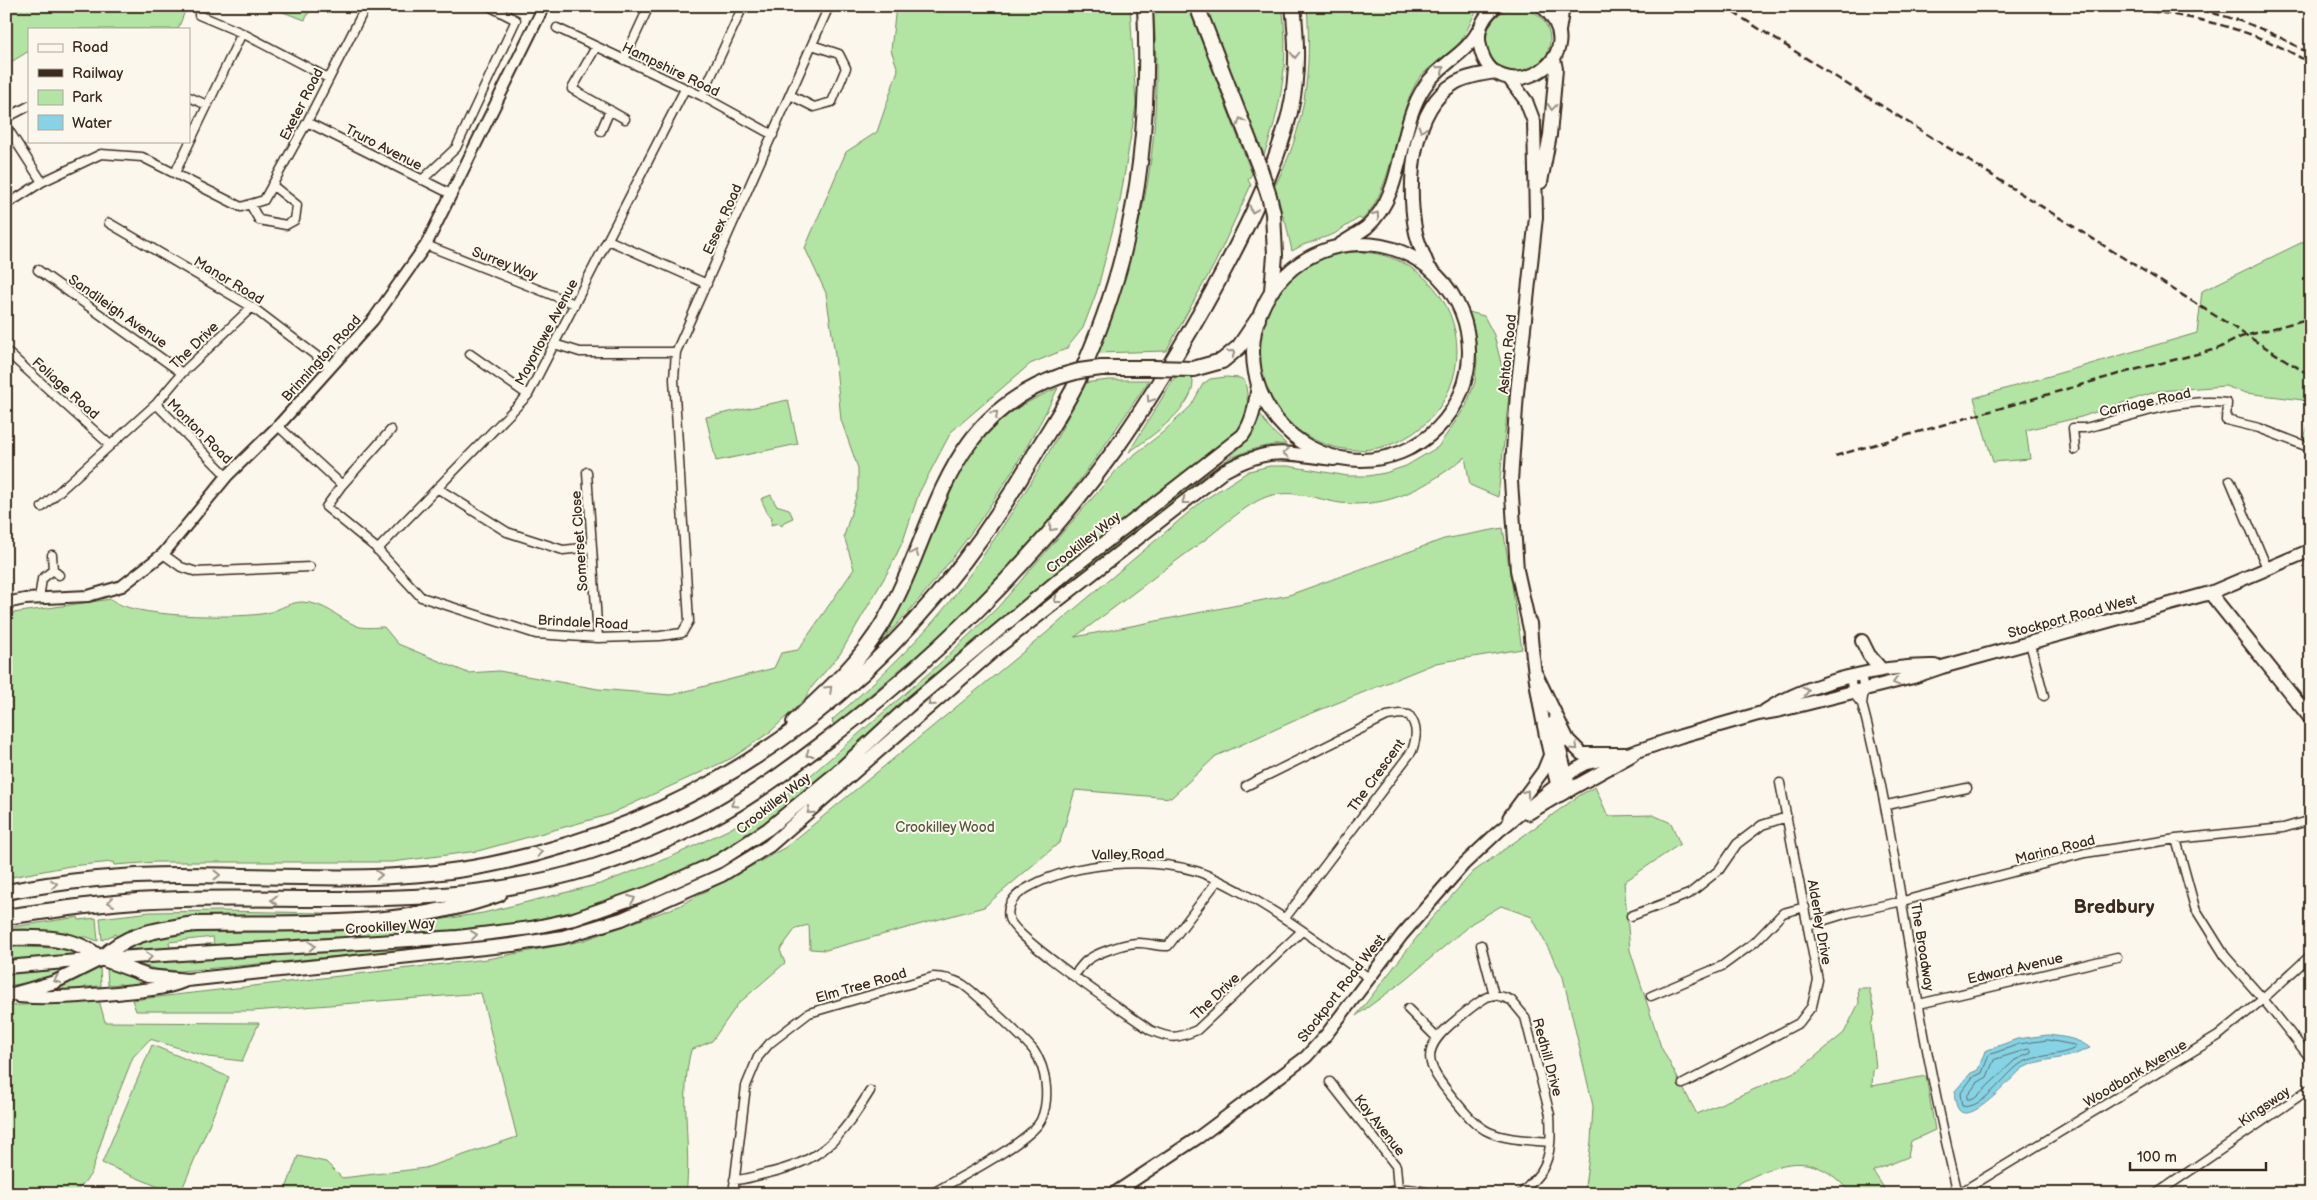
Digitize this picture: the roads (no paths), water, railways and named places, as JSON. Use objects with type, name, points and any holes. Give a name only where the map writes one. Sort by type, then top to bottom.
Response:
[{"type":"highway","points":[[6,892],[80,881],[138,877],[174,875],[354,876],[449,871],[489,865],[553,849],[613,830],[658,812],[702,790],[761,755],[839,696],[876,661],[953,576],[1018,485],[1077,382],[1102,320],[1123,255],[1138,183],[1146,110],[1148,61],[1145,6]]},
{"type":"highway","points":[[1197,6],[1270,196],[1275,246],[1272,290]]},
{"type":"highway","points":[[6,938],[39,937],[58,940],[85,948],[101,959],[110,949],[121,943],[144,933],[164,928],[195,924],[365,921],[448,910],[521,886],[593,867],[660,842],[695,827],[776,779],[862,714],[907,676],[977,611],[1073,504],[1114,451],[1160,383],[1219,280],[1250,216],[1279,147],[1291,108],[1295,62],[1293,6]]},
{"type":"highway","points":[[785,737],[794,722],[860,656],[883,623],[907,574],[940,494],[955,464],[976,432],[1002,408],[1026,390],[1079,371],[1101,368],[1193,369],[1222,361],[1239,347],[1258,319]]},
{"type":"highway","points":[[6,917],[122,901],[184,898],[376,899],[427,896],[521,886]]},
{"type":"main road","points":[[1334,459],[1302,443],[1286,430],[1268,407],[1258,385],[1253,352],[1258,319],[1272,290],[1285,275],[1305,259],[1339,245],[1361,231],[1378,214],[1399,167],[1416,102],[1431,78],[1474,41],[1484,19],[1496,6]]},
{"type":"main road","points":[[1542,6],[1552,18],[1558,34]]},
{"type":"main road","points":[[1558,34],[1563,6]]},
{"type":"main road","points":[[1480,28],[1478,40],[1481,53],[1487,64],[1496,72],[1509,78],[1521,79],[1533,76],[1544,70],[1554,59]]},
{"type":"main road","name":"Ashton Road","points":[[1558,34],[1559,42],[1554,59],[1556,69],[1550,135],[1537,204],[1514,426],[1511,481],[1512,507],[1525,559],[1530,629],[1536,674],[1550,754],[1563,786]]},
{"type":"main road","points":[[1429,268],[1418,241],[1413,203],[1413,176],[1422,126],[1430,108],[1442,93],[1456,82],[1496,72]]},
{"type":"main road","name":"Ashton Road","points":[[1509,78],[1526,101],[1534,122],[1537,204]]},
{"type":"main road","points":[[1339,245],[1366,244],[1385,246],[1403,252],[1429,268]]},
{"type":"main road","name":"Crookilley Way","points":[[9,995],[55,982],[101,959],[148,976],[187,980],[512,945],[562,937],[622,919],[722,875],[769,846],[998,647],[1224,471],[1244,461],[1276,452],[1368,462],[1386,459],[1404,452],[1430,436],[1455,407],[1464,386],[1469,361],[1469,341],[1464,318],[1458,304],[1442,280],[1429,268]]},
{"type":"main road","name":"Crookilley Way","points":[[6,967],[101,959],[458,937],[531,928],[574,918],[618,904],[719,861],[768,829],[1070,570],[1244,435],[1251,423],[1255,410],[1258,385]]},
{"type":"main road","name":"Stockport Road West","points":[[1499,831],[1563,786],[1634,752],[1763,712],[1781,710],[1913,678],[1942,667],[2210,593],[2310,551]]},
{"type":"main road","points":[[2210,593],[2311,719]]},
{"type":"main road","points":[[1862,641],[1869,655],[1882,670]]},
{"type":"main road","name":"Stockport Road West","points":[[1763,712],[1794,694],[1855,676],[1882,670],[1917,666],[1942,667]]},
{"type":"main road","name":"Ashton Road","points":[[1536,674],[1568,740],[1582,754],[1634,752]]},
{"type":"main road","name":"Ashton Road","points":[[1548,699],[1563,786]]},
{"type":"main road","name":"Stockport Road West","points":[[1112,1194],[1199,1137],[1294,1067],[1326,1035],[1438,892],[1499,831],[1543,771],[1550,754]]},
{"type":"main road","name":"Crookilley Way","points":[[9,995],[46,999],[86,996],[166,988],[187,980]]},
{"type":"street","name":"Exeter Road","points":[[250,204],[264,200],[307,122],[366,6]]},
{"type":"street","points":[[422,180],[456,148],[516,20],[489,6]]},
{"type":"street","name":"Brinnington Road","points":[[6,603],[39,598],[88,596],[122,586],[163,554],[227,476],[278,426],[373,320],[426,245],[544,6]]},
{"type":"street","points":[[624,60],[649,6]]},
{"type":"street","points":[[702,96],[743,6]]},
{"type":"street","name":"Essex Road","points":[[676,352],[829,6]]},
{"type":"street","points":[[199,15],[242,33],[328,78]]},
{"type":"street","name":"Hampshire Road","points":[[557,28],[685,90],[702,96],[773,135]]},
{"type":"street","points":[[176,173],[242,33]]},
{"type":"street","points":[[790,95],[814,106],[832,102],[846,68],[839,54],[812,44]]},
{"type":"street","points":[[596,47],[572,89],[625,119]]},
{"type":"street","name":"Mayorlowe Avenue","points":[[377,550],[528,395],[685,90]]},
{"type":"street","points":[[190,97],[207,105]]},
{"type":"street","points":[[6,118],[28,107]]},
{"type":"street","points":[[600,131],[610,110]]},
{"type":"street","name":"Truro Avenue","points":[[307,122],[451,194]]},
{"type":"street","points":[[6,126],[42,182]]},
{"type":"street","points":[[6,205],[42,182],[101,154],[142,157],[241,207],[250,204],[259,220],[286,225],[294,220],[297,205],[272,185]]},
{"type":"street","name":"Manor Road","points":[[108,223],[252,307],[331,367]]},
{"type":"street","points":[[608,240],[707,284]]},
{"type":"street","name":"Surrey Way","points":[[426,245],[575,304]]},
{"type":"street","name":"Sandileigh Avenue","points":[[38,270],[182,373]]},
{"type":"street","name":"The Drive","points":[[156,404],[182,373],[252,307]]},
{"type":"street","points":[[554,344],[580,352],[676,352]]},
{"type":"street","name":"Foliage Road","points":[[6,351],[109,444]]},
{"type":"street","name":"Brindale Road","points":[[342,486],[326,507],[377,550],[421,598],[536,634],[598,638],[660,636],[682,633],[689,621],[674,379],[676,352]]},
{"type":"street","points":[[470,354],[528,395]]},
{"type":"street","name":"Carriage Road","points":[[2075,450],[2072,428],[2085,428],[2181,404],[2216,401],[2227,402],[2226,420],[2259,428],[2311,448]]},
{"type":"street","points":[[42,507],[109,444],[156,404]]},
{"type":"street","name":"Monton Road","points":[[156,404],[227,476]]},
{"type":"street","points":[[278,426],[342,486],[391,430]]},
{"type":"street","name":"Somerset Close","points":[[587,472],[598,638]]},
{"type":"street","points":[[2230,480],[2267,568]]},
{"type":"street","points":[[437,488],[507,532],[563,550],[592,547]]},
{"type":"street","points":[[163,554],[180,567],[197,572],[310,566]]},
{"type":"street","points":[[39,598],[42,579],[56,573],[52,555]]},
{"type":"street","points":[[2030,643],[2044,696]]},
{"type":"street","points":[[1855,676],[1858,692]]},
{"type":"street","points":[[1855,676],[1858,692]]},
{"type":"street","name":"The Broadway","points":[[1858,692],[1886,805],[1919,1004],[1958,1194]]},
{"type":"street","name":"The Crescent","points":[[1246,786],[1387,716],[1409,715],[1415,723],[1417,738],[1412,751],[1285,918]]},
{"type":"street","name":"Alderley Drive","points":[[1683,1084],[1798,1023],[1812,1006],[1818,980],[1809,925],[1780,782]]},
{"type":"street","points":[[1886,805],[1967,788]]},
{"type":"street","points":[[1631,916],[1689,894],[1718,870],[1736,844],[1762,824],[1787,817]]},
{"type":"street","name":"Marina Road","points":[[1809,925],[1848,913],[1903,901],[2085,853],[2176,839],[2282,828],[2311,820]]},
{"type":"street","points":[[2176,839],[2195,908],[2225,956],[2264,999],[2311,1059]]},
{"type":"street","name":"Valley Road","points":[[1010,905],[1017,894],[1044,879],[1084,867],[1120,864],[1168,865],[1197,871],[1218,880],[1285,918],[1302,931]]},
{"type":"street","points":[[1074,975],[1086,961],[1102,953],[1134,943],[1160,947],[1168,946],[1218,880]]},
{"type":"street","name":"The Drive","points":[[1010,905],[1008,917],[1014,928],[1041,952],[1150,1030],[1167,1037],[1179,1037],[1197,1030],[1302,931]]},
{"type":"street","points":[[1651,996],[1722,966],[1755,942],[1784,913],[1805,907]]},
{"type":"street","points":[[1302,931],[1369,978]]},
{"type":"street","points":[[1481,945],[1494,995],[1480,1001],[1436,1037],[1430,1051],[1430,1064],[1436,1077],[1481,1128],[1492,1133],[1518,1139],[1550,1142]]},
{"type":"street","name":"Woodbank Avenue","points":[[1958,1194],[2218,1036],[2264,999],[2311,955]]},
{"type":"street","name":"Edward Avenue","points":[[1919,1004],[2117,957]]},
{"type":"street","name":"Elm Tree Road","points":[[733,1194],[746,1086],[758,1057],[770,1043],[810,1013],[933,977],[946,977],[964,985],[1035,1051],[1046,1079],[1046,1103],[1040,1121],[1028,1136],[931,1194]]},
{"type":"street","name":"Redhill Drive","points":[[1494,995],[1504,996],[1511,1000],[1525,1017],[1550,1115],[1550,1142],[1547,1158],[1542,1170],[1521,1194]]},
{"type":"street","points":[[1408,1009],[1436,1037]]},
{"type":"street","name":"Kay Avenue","points":[[1330,1082],[1396,1166],[1398,1189]]},
{"type":"street","name":"Kingsway","points":[[2156,1194],[2311,1088]]},
{"type":"street","points":[[734,1180],[784,1170],[802,1164],[818,1154],[846,1129],[870,1092]]},
{"type":"street","points":[[1384,1194],[1398,1189],[1434,1194]]},
{"type":"water","points":[[2048,1035],[2075,1040],[2090,1048],[2066,1057],[2029,1065],[2023,1068],[2000,1091],[1978,1108],[1968,1113],[1961,1112],[1956,1103],[1955,1091],[1971,1073],[1978,1070],[1985,1051],[2017,1039]]},
{"type":"railway","points":[[1723,6],[2311,376]]},
{"type":"railway","points":[[2114,6],[2192,18],[2240,31],[2287,50],[2311,64]]},
{"type":"railway","points":[[2177,6],[2247,23],[2280,37],[2311,55]]},
{"type":"railway","points":[[1835,456],[2122,373],[2217,349],[2241,337],[2311,318]]},
{"type":"district","name":"Bredbury","points":[[2114,906]]},
{"type":"park label","name":"Crookilley Wood","points":[[945,827]]}]
